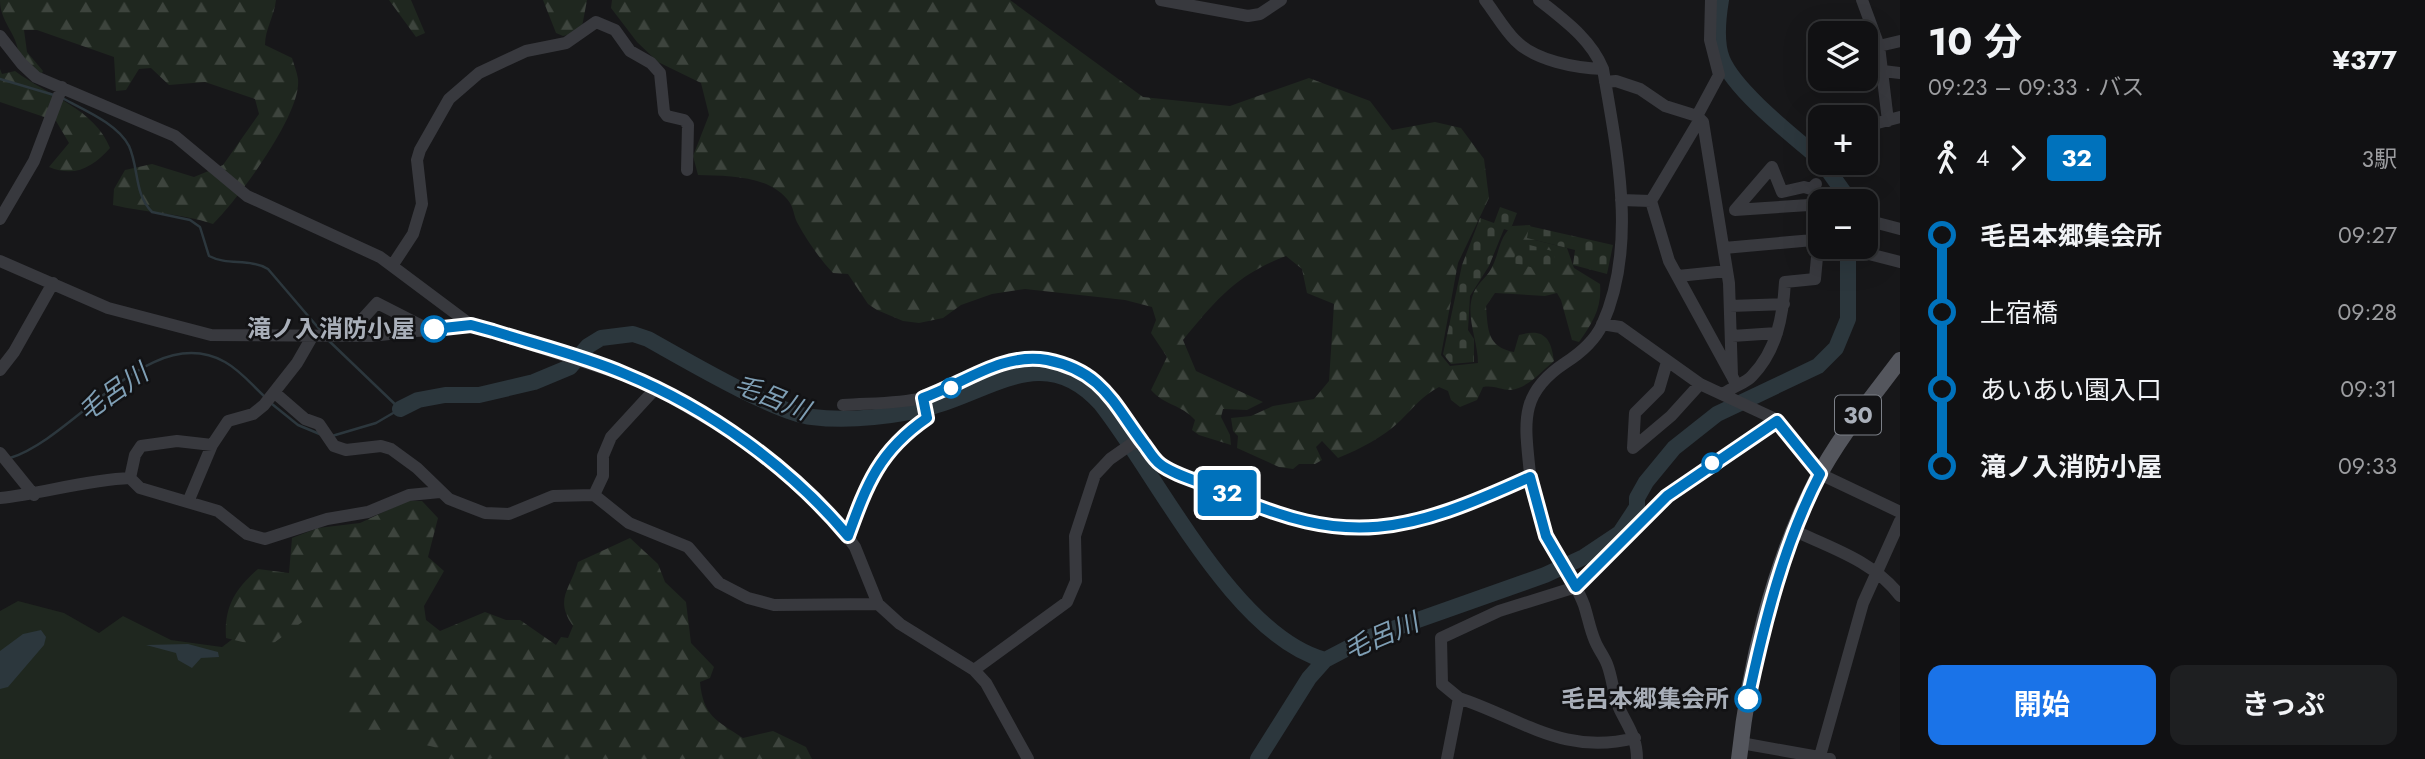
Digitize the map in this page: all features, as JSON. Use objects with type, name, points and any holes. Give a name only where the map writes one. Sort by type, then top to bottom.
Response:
[{"type":"main road","name":"30","points":[[1740,751],[1759,644],[1795,531],[1820,474],[1840,440],[1900,360]]},
{"type":"street","points":[[1161,0],[1248,16],[1259,14],[1281,0]]},
{"type":"street","points":[[1485,0],[1515,40],[1527,49],[1651,93],[1673,109],[1698,117]]},
{"type":"street","points":[[1539,0],[1582,36],[1597,54],[1604,76],[1621,200],[1623,237],[1603,321],[1595,337],[1572,359],[1545,376],[1533,391],[1527,422],[1530,477],[1546,536],[1575,585],[1594,639],[1607,664],[1619,709],[1635,738],[1637,759]]},
{"type":"street","points":[[1711,0],[1710,40],[1718,75],[1651,201],[1669,261],[1730,388]]},
{"type":"street","points":[[1862,0],[1879,46],[1894,119]]},
{"type":"street","points":[[392,266],[413,234],[420,211],[417,160],[449,99],[480,73],[526,51],[566,43],[596,22],[615,30],[630,51],[651,63],[660,73],[664,112],[667,116],[684,120],[688,125],[687,170]]},
{"type":"street","points":[[0,36],[36,77],[175,136],[247,196],[392,266],[471,325],[582,359],[656,388],[757,452],[848,536],[877,604],[900,624],[974,670],[986,683],[1028,759]]},
{"type":"street","points":[[1879,46],[1900,41]]},
{"type":"street","points":[[1882,71],[1900,73]]},
{"type":"street","points":[[0,219],[34,161],[61,89]]},
{"type":"street","points":[[1698,117],[1727,271],[1731,336],[1730,388]]},
{"type":"street","points":[[1720,225],[1772,167],[1782,192],[1804,187],[1811,190],[1816,184]]},
{"type":"street","points":[[1621,200],[1651,201]]},
{"type":"street","points":[[1735,210],[1808,205]]},
{"type":"street","points":[[1878,223],[1900,229]]},
{"type":"street","points":[[1724,248],[1808,240]]},
{"type":"street","points":[[1878,256],[1900,262]]},
{"type":"street","points":[[1730,388],[1751,378],[1777,333],[1784,304],[1785,282],[1815,279],[1817,259]]},
{"type":"street","points":[[0,261],[108,308],[211,335],[319,337],[405,334],[471,325]]},
{"type":"street","points":[[1678,276],[1727,271]]},
{"type":"street","points":[[0,370],[14,352],[52,283]]},
{"type":"street","points":[[347,336],[377,303],[430,330]]},
{"type":"street","points":[[1730,306],[1784,304]]},
{"type":"street","points":[[1603,321],[1620,327],[1700,384],[1730,388],[1773,419],[1820,474],[1900,512]]},
{"type":"street","points":[[1731,336],[1777,333]]},
{"type":"street","points":[[188,502],[212,445],[228,421],[253,414],[264,405],[319,337]]},
{"type":"street","points":[[844,405],[923,400],[999,364],[1046,360],[1091,376],[1121,408],[1138,439],[1160,464],[1255,507],[1305,523],[1334,528],[1392,526],[1424,520],[1530,477]]},
{"type":"street","points":[[1667,362],[1659,389],[1635,413],[1633,449],[1671,416],[1700,384]]},
{"type":"street","points":[[594,495],[603,476],[603,456],[611,437],[656,388]]},
{"type":"street","points":[[274,394],[305,419],[323,429],[329,441],[340,449],[381,446],[391,449],[417,468],[440,492],[464,506],[497,514],[520,511],[554,496],[594,495],[629,523],[688,547],[719,583],[748,598],[774,605],[877,604]]},
{"type":"street","points":[[848,536],[874,470],[891,448],[926,415],[923,400]]},
{"type":"street","points":[[1635,738],[1607,745],[1566,741],[1458,698],[1442,684],[1441,638],[1499,611],[1575,585],[1667,496],[1773,419]]},
{"type":"street","points":[[974,670],[1066,602],[1076,582],[1075,536],[1093,479],[1101,466],[1138,439]]},
{"type":"street","points":[[130,478],[135,455],[141,446],[177,441],[212,445]]},
{"type":"street","points":[[1,454],[34,495]]},
{"type":"street","points":[[130,478],[139,488],[218,512],[247,534],[265,539],[327,519],[368,512],[409,495],[440,492]]},
{"type":"street","points":[[0,498],[34,495],[104,479],[130,478]]},
{"type":"street","points":[[1740,751],[1825,758],[1863,603],[1900,522]]},
{"type":"street","points":[[1795,531],[1877,572],[1900,596]]},
{"type":"street","points":[[1447,759],[1458,698]]},
{"type":"green space","points":[[0,0],[276,0],[265,45],[292,58],[298,79],[297,94],[290,113],[266,155],[213,224],[113,205],[114,189],[125,170],[152,164],[194,177],[223,165],[259,114],[255,99],[205,82],[169,85],[151,68],[139,69],[126,90],[116,91],[114,57],[37,30],[24,30],[27,52],[43,71],[41,75],[19,56]]},
{"type":"green space","points":[[389,0],[411,0],[425,33],[416,37]]},
{"type":"green space","points":[[543,0],[587,0],[581,32],[563,36],[556,33]]},
{"type":"green space","points":[[612,0],[1010,0],[1143,97],[1230,106],[1309,78],[1370,101],[1392,130],[1435,122],[1461,128],[1484,159],[1489,198],[1458,263],[1441,355],[1450,366],[1478,363],[1471,300],[1476,288],[1491,269],[1502,240],[1512,226],[1530,225],[1535,240],[1567,248],[1574,268],[1600,284],[1598,308],[1579,342],[1572,340],[1557,293],[1545,296],[1495,293],[1486,306],[1489,330],[1494,342],[1505,350],[1514,352],[1519,335],[1535,333],[1545,337],[1551,346],[1554,361],[1534,378],[1517,389],[1483,387],[1477,400],[1460,407],[1451,400],[1448,391],[1439,387],[1423,398],[1394,426],[1363,446],[1338,458],[1322,441],[1316,447],[1322,460],[1315,464],[1299,464],[1293,469],[1279,467],[1237,448],[1238,436],[1233,431],[1231,418],[1251,416],[1273,406],[1314,399],[1329,381],[1334,304],[1307,293],[1302,269],[1286,256],[1240,280],[1183,340],[1196,371],[1263,402],[1247,410],[1223,409],[1221,417],[1230,435],[1231,445],[1199,435],[1192,430],[1195,420],[1190,415],[1151,390],[1167,357],[1151,333],[1156,320],[1152,307],[1125,300],[1025,289],[992,294],[961,305],[943,318],[919,323],[903,321],[868,304],[848,274],[833,273],[818,256],[797,222],[790,203],[782,194],[761,182],[748,179],[698,175],[693,156],[709,115],[701,83],[658,62],[637,42],[611,8]]},
{"type":"green space","points":[[0,69],[2,74],[15,71],[82,113],[103,134],[110,148],[97,161],[83,169],[67,171],[49,167],[69,143],[56,121],[0,102]]},
{"type":"green space","points":[[1500,207],[1517,213],[1510,231],[1504,229],[1489,266],[1470,296],[1468,330],[1474,339],[1474,362],[1451,364],[1443,354],[1462,265],[1480,218],[1494,223]]},
{"type":"green space","points":[[1529,226],[1613,245],[1607,274],[1573,265],[1575,250],[1527,238]]},
{"type":"green space","points":[[1518,242],[1556,252],[1551,272],[1513,263]]},
{"type":"green space","points":[[407,501],[422,501],[438,518],[428,557],[444,571],[424,606],[426,620],[440,631],[485,612],[506,620],[520,620],[556,645],[561,637],[568,638],[573,626],[567,617],[564,601],[578,562],[630,538],[658,564],[665,582],[686,602],[691,643],[714,667],[710,678],[700,682],[708,710],[743,738],[773,731],[806,747],[812,759],[546,759],[546,750],[525,743],[490,759],[447,759],[434,747],[404,740],[389,731],[369,730],[348,735],[344,712],[352,656],[346,632],[350,623],[345,614],[317,611],[267,648],[226,638],[229,608],[237,591],[258,569],[289,573],[292,538],[318,528],[360,523]]},
{"type":"green space","points":[[349,600],[540,729],[637,759],[0,759],[0,611],[18,601],[64,613],[99,633],[123,616],[171,640],[222,647],[255,622]]},
{"type":"shaded area","points":[[41,630],[46,637],[44,645],[8,687],[0,689],[0,651],[23,634]]},
{"type":"shaded area","points":[[188,644],[218,652],[219,657],[201,658],[192,668],[178,660],[176,653],[146,645]]},
{"type":"waterway","name":"毛呂川","points":[[1721,0],[1718,45],[1729,72],[1752,99],[1808,149]]},
{"type":"waterway","points":[[0,79],[54,95]]},
{"type":"waterway","points":[[64,99],[100,118],[124,138],[132,154],[142,197],[152,212],[190,220],[200,227],[209,256],[268,269],[321,331]]},
{"type":"waterway","name":"毛呂川","points":[[1832,175],[1841,189]]},
{"type":"waterway","name":"毛呂川","points":[[1258,759],[1309,678],[1325,660],[1367,638],[1545,575],[1584,557],[1620,533],[1637,507],[1637,498],[1646,482],[1674,448],[1717,414],[1818,366],[1836,348],[1848,319],[1848,259]]},
{"type":"waterway","name":"毛呂川","points":[[400,409],[418,400],[445,395],[479,395],[534,382],[570,367],[588,346],[601,338],[633,334],[648,339],[753,396],[812,417],[858,418],[905,413],[934,406],[1019,375],[1040,373],[1060,376],[1080,386],[1101,404],[1200,550],[1229,587],[1260,620],[1292,645],[1325,660]]},
{"type":"waterway","points":[[327,339],[400,409],[376,423],[332,436]]},
{"type":"waterway","name":"毛呂川","points":[[10,458],[35,446],[142,368],[169,356],[197,353],[225,362],[265,397]]},
{"type":"waterway","name":"毛呂川","points":[[272,404],[298,425],[322,435]]},
{"type":"bus line","name":"32","points":[[434,329],[471,325],[622,372],[645,382],[740,438],[775,465],[848,536],[874,470],[891,448],[927,418],[923,398],[999,364],[1034,359],[1068,366],[1091,376],[1121,408],[1160,464],[1255,507],[1305,523],[1334,528],[1374,528],[1424,520],[1479,500],[1530,477],[1546,536],[1576,587],[1667,496],[1777,421],[1820,474],[1779,576],[1759,644],[1748,699]]},
{"type":"place","name":"滝ノ入消防小屋","points":[[434,329]]},
{"type":"place","name":"毛呂本郷集会所","points":[[1748,699]]}]
